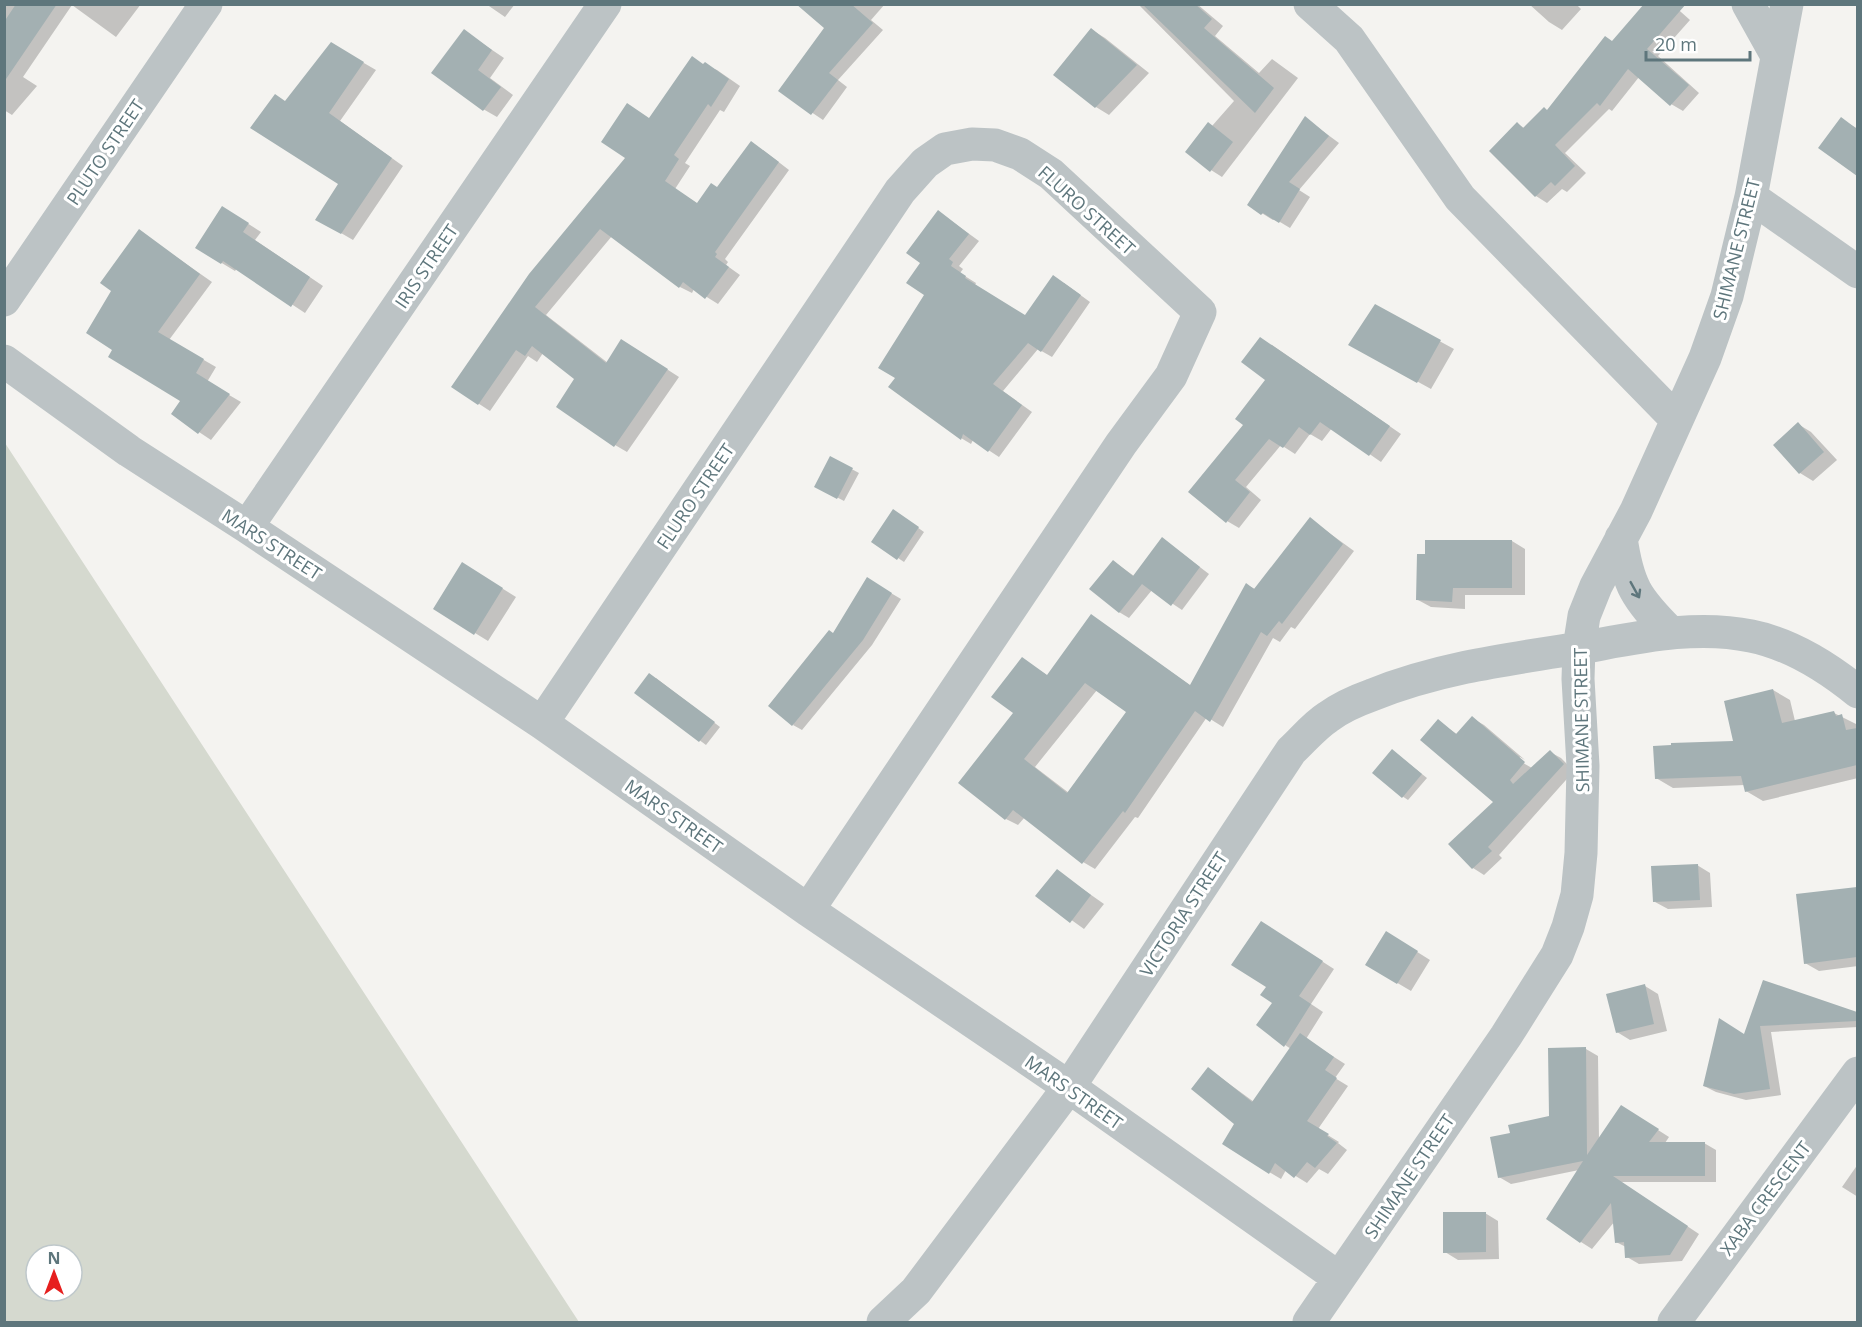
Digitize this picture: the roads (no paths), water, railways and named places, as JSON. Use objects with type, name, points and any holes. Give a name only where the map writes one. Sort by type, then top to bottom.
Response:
[{"type":"street","name":"PLUTO STREET","points":[[4,300],[206,4]]},
{"type":"street","name":"IRIS STREET","points":[[247,527],[605,4]]},
{"type":"street","points":[[1310,4],[1349,39],[1460,198],[1676,419]]},
{"type":"street","points":[[1748,4],[1777,56]]},
{"type":"street","name":"SHIMANE STREET","points":[[1309,1323],[1506,1036],[1557,955],[1577,895],[1581,853],[1583,766],[1578,679],[1579,648],[1584,616],[1596,586],[1636,511],[1705,358],[1727,296],[1751,197],[1787,4]]},
{"type":"street","name":"FLURO STREET","points":[[542,723],[900,191],[925,162],[945,149],[972,144],[995,146],[1020,154],[1051,174],[1200,312],[1171,376],[1114,454],[808,910]]},
{"type":"street","points":[[1751,197],[1857,272]]},
{"type":"street","name":"MARS STREET","points":[[4,361],[129,451],[542,723],[808,910],[1069,1087],[1339,1278]]},
{"type":"street","points":[[1621,538],[1625,567],[1633,589],[1649,611],[1670,632]]},
{"type":"street","name":"VICTORIA STREET","points":[[883,1323],[916,1291],[1069,1087],[1291,752],[1328,717],[1371,695],[1429,676],[1484,663],[1670,632],[1711,631],[1749,635],[1783,644],[1815,661],[1857,692]]},
{"type":"street","name":"XABA CRESCENT","points":[[1674,1323],[1857,1073]]}]
